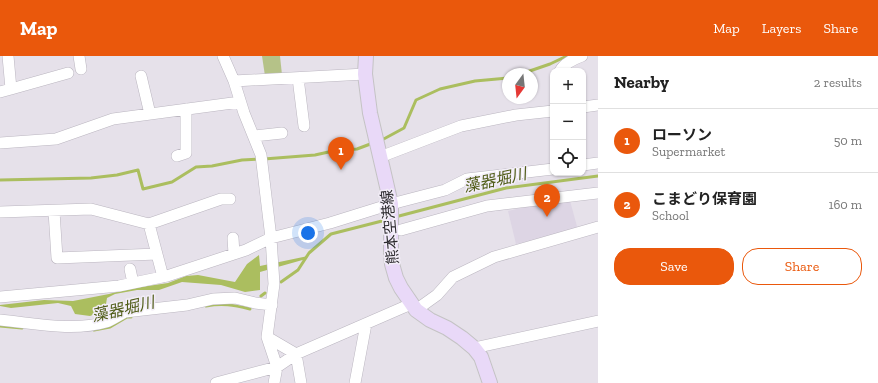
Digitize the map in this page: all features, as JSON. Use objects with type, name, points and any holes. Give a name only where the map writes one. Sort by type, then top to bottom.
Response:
[{"type":"main road","name":"熊本空港線","points":[[366,56],[365,74],[370,113],[391,204],[391,252],[392,264],[396,278],[414,307],[430,320],[447,328],[474,348],[481,357],[490,383]]},
{"type":"street","points":[[8,56],[11,89]]},
{"type":"street","points":[[79,56],[82,69]]},
{"type":"street","points":[[223,56],[234,81],[240,102],[261,155],[274,284],[267,337],[277,367],[274,383]]},
{"type":"street","points":[[562,68],[582,56]]},
{"type":"street","points":[[0,92],[68,73]]},
{"type":"street","points":[[234,81],[365,74]]},
{"type":"street","points":[[141,76],[150,114]]},
{"type":"street","points":[[298,78],[304,126]]},
{"type":"street","points":[[0,143],[56,139],[113,119],[240,102]]},
{"type":"street","points":[[586,107],[598,105]]},
{"type":"street","points":[[177,156],[186,153],[186,109]]},
{"type":"street","points":[[378,147],[461,126],[516,115],[550,111]]},
{"type":"street","points":[[254,136],[282,133]]},
{"type":"street","points":[[586,165],[598,163]]},
{"type":"street","points":[[0,297],[119,286],[164,277],[246,250],[270,238],[330,223],[391,204],[445,190],[467,179],[550,169]]},
{"type":"street","points":[[401,230],[487,206],[598,193]]},
{"type":"street","points":[[0,212],[91,209],[149,224],[221,199],[230,199]]},
{"type":"street","points":[[54,210],[57,258],[157,254]]},
{"type":"street","points":[[149,224],[164,277]]},
{"type":"street","points":[[216,383],[277,367],[296,354],[366,324],[414,307],[438,295],[453,277],[494,257],[598,227]]},
{"type":"street","points":[[233,238],[234,254]]},
{"type":"street","points":[[130,269],[133,283]]},
{"type":"street","points":[[0,320],[73,327],[96,325],[108,322],[125,312],[187,305],[213,299],[235,298],[272,305]]},
{"type":"street","points":[[474,348],[598,321]]},
{"type":"street","points":[[355,383],[366,324]]},
{"type":"street","points":[[267,337],[296,354],[301,383]]},
{"type":"shaded area","points":[[262,56],[280,56],[282,75],[265,76]]},
{"type":"shaded area","points":[[569,197],[578,230],[516,244],[508,211]]},
{"type":"shaded area","points":[[259,255],[260,266],[308,256],[306,259],[260,272],[260,290],[245,292],[221,285],[182,282],[159,290],[137,290],[115,294],[107,298],[105,310],[90,316],[75,314],[71,306],[58,303],[11,308],[0,306],[44,300],[73,301],[128,289],[168,283],[186,276],[198,275],[235,282],[247,264]]},
{"type":"waterway","points":[[538,68],[567,56]]},
{"type":"waterway","points":[[380,141],[404,128],[416,100],[440,89],[475,81],[502,79]]},
{"type":"waterway","points":[[264,159],[315,155],[333,151],[357,149],[373,143]]},
{"type":"waterway","points":[[0,180],[91,178],[117,175],[138,170],[143,189],[172,182],[196,167],[259,159]]},
{"type":"waterway","name":"藻器堀川","points":[[399,216],[506,188],[598,176]]},
{"type":"waterway","name":"藻器堀川","points":[[281,282],[298,270],[309,253],[331,234],[382,221]]},
{"type":"waterway","name":"藻器堀川","points":[[261,296],[265,293]]},
{"type":"waterway","name":"藻器堀川","points":[[206,306],[228,305],[250,309]]},
{"type":"waterway","name":"藻器堀川","points":[[94,330],[110,327],[127,317],[131,317]]},
{"type":"waterway","name":"藻器堀川","points":[[0,326],[22,328]]},
{"type":"place","name":"ローソン","points":[[341,170]]},
{"type":"place","name":"こまどり保育園","points":[[547,217]]}]
